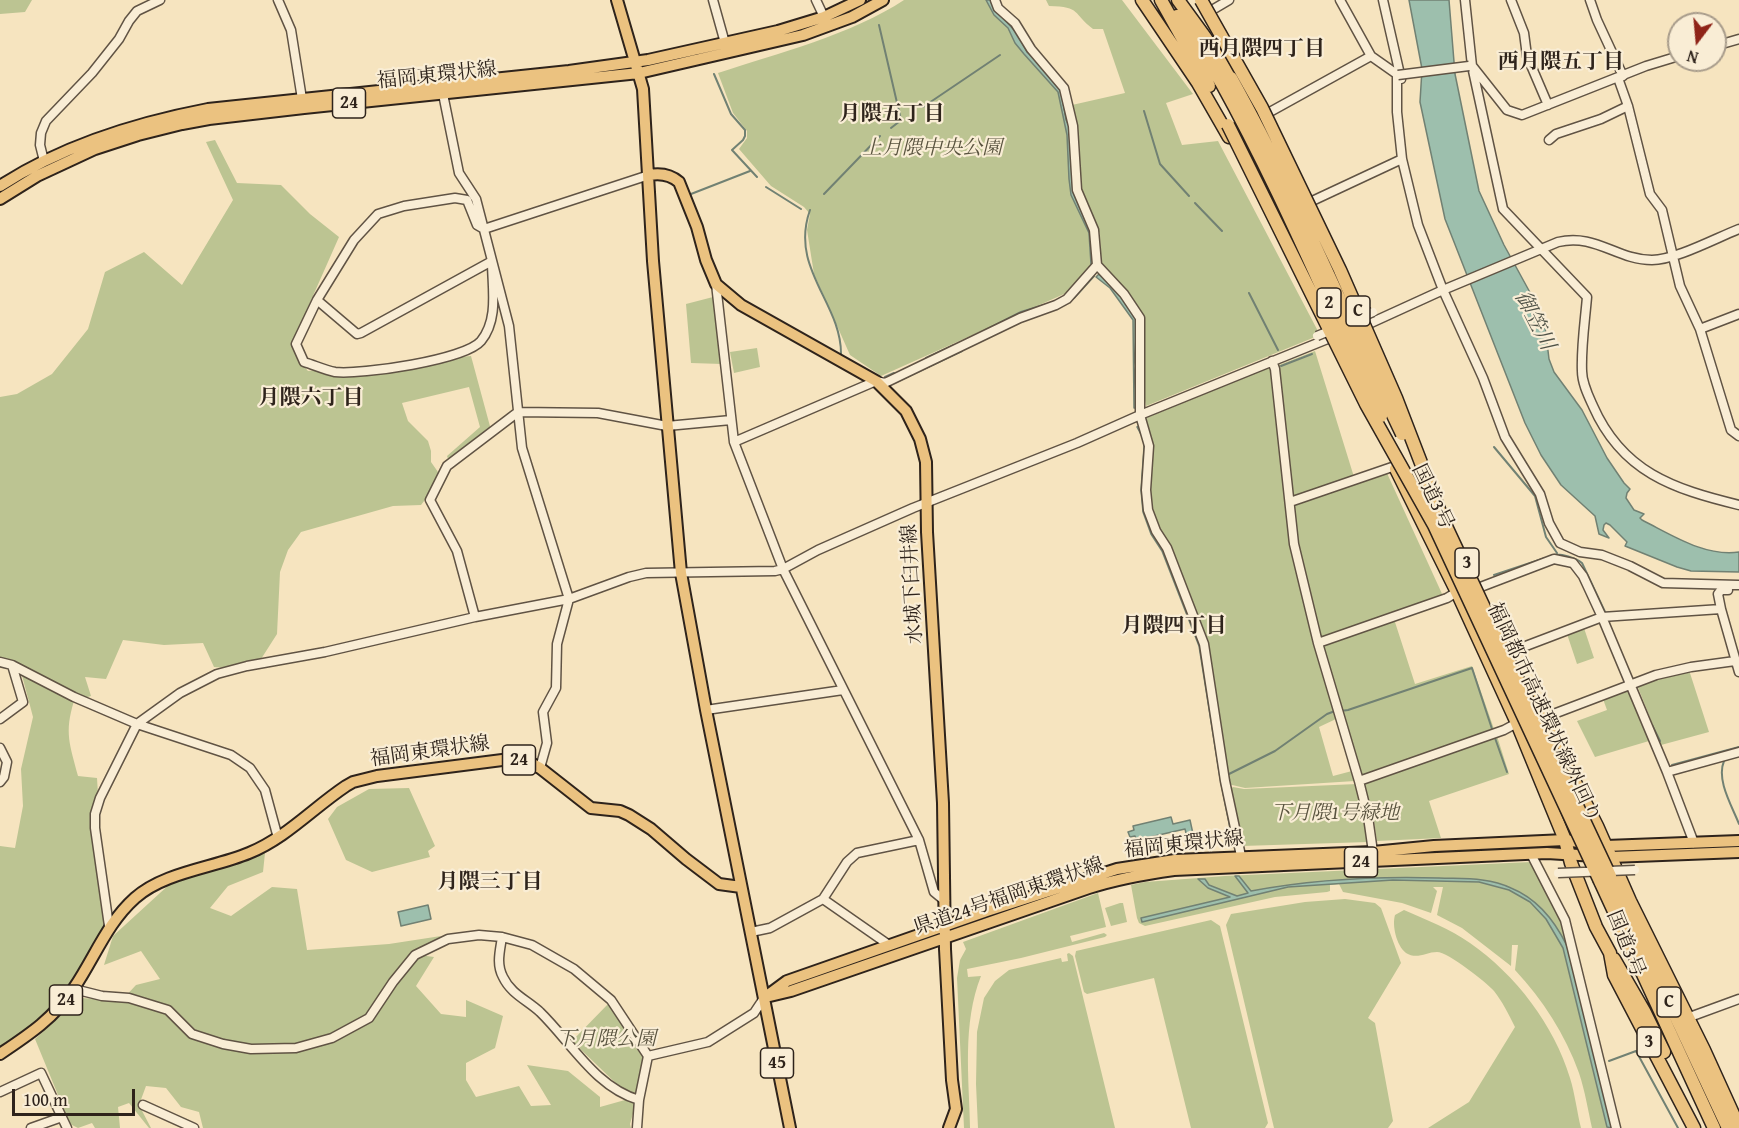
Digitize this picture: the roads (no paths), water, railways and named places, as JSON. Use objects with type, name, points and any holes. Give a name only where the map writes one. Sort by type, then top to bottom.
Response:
[{"type":"highway","name":"国道3号","points":[[1142,0],[1198,83],[1252,176],[1457,592],[1517,723],[1565,840],[1596,927],[1610,953],[1614,975],[1694,1128]]},
{"type":"highway","name":"2","points":[[1163,0],[1226,80]]},
{"type":"highway","name":"福岡都市高速環状線外回り","points":[[1163,0],[1212,90],[1366,404],[1438,523],[1714,1128]]},
{"type":"highway","name":"2","points":[[1178,0],[1205,37],[1296,207],[1438,523]]},
{"type":"highway","name":"国道3号","points":[[1199,0],[1268,113],[1365,326],[1478,588],[1704,1050],[1739,1127]]},
{"type":"highway","name":"C","points":[[1199,0],[1262,108],[1340,270],[1396,398],[1438,523],[1604,849],[1729,1128]]},
{"type":"highway","name":"3","points":[[1630,900],[1656,967],[1690,1036],[1729,1128]]},
{"type":"highway","name":"3","points":[[1610,953],[1638,1001],[1702,1128]]},
{"type":"main road","points":[[617,0],[643,89],[653,261],[681,573],[705,710],[764,998]]},
{"type":"main road","name":"福岡東環状線","points":[[0,186],[44,161],[92,140],[136,125],[208,109],[635,62],[778,31],[824,17],[860,0]]},
{"type":"main road","name":"福岡東環状線","points":[[0,199],[37,176],[95,149],[182,124],[209,119],[639,74],[803,35],[852,17],[883,0]]},
{"type":"main road","name":"水城下臼井線","points":[[649,175],[660,173],[674,177],[679,182],[697,226],[706,260],[716,284],[741,305],[876,381],[906,411],[915,427],[926,462],[942,769],[945,938],[952,1080],[956,1108],[948,1128]]},
{"type":"main road","name":"福岡東環状線","points":[[278,838],[353,782],[510,759],[529,762],[540,768],[591,808],[620,812],[640,822],[719,884],[741,887]]},
{"type":"main road","name":"24","points":[[0,1054],[39,1029],[61,1006],[74,989],[109,927],[137,897],[158,883],[249,853],[278,838]]},
{"type":"main road","name":"福岡東環状線","points":[[764,998],[787,981],[946,925],[1125,867],[1158,862],[1241,856],[1373,852],[1434,846],[1565,840],[1604,849],[1739,842]]},
{"type":"main road","name":"県道24号福岡東環状線","points":[[764,998],[791,991],[1089,888],[1120,878],[1151,873],[1174,870],[1531,854],[1569,855],[1604,849],[1739,852]]},
{"type":"main road","name":"45","points":[[764,998],[790,1128]]},
{"type":"street","points":[[44,161],[40,139],[46,121],[92,73],[119,39],[137,11],[160,0]]},
{"type":"street","points":[[278,0],[291,30],[302,99]]},
{"type":"street","points":[[713,0],[725,43]]},
{"type":"street","points":[[816,0],[824,17]]},
{"type":"street","points":[[995,0],[998,8],[1015,23],[1031,49],[1064,88],[1073,126],[1077,189],[1094,230],[1098,265],[1124,294],[1140,318],[1140,415],[1149,446],[1146,489],[1148,510],[1156,531],[1167,549],[1204,644],[1225,781],[1241,856]]},
{"type":"street","points":[[1207,13],[1229,0]]},
{"type":"street","points":[[1340,0],[1371,56],[1397,75],[1470,66]]},
{"type":"street","points":[[1383,0],[1401,81],[1402,159],[1418,225],[1479,368],[1504,437],[1540,494],[1549,523],[1560,543],[1580,552],[1602,555],[1663,583],[1739,585]]},
{"type":"street","points":[[1464,0],[1470,66],[1503,209],[1587,297],[1582,371],[1584,384],[1603,428],[1630,458],[1653,476],[1687,490],[1739,505]]},
{"type":"street","points":[[1511,0],[1524,33],[1527,56],[1548,105]]},
{"type":"street","points":[[1590,0],[1621,77],[1650,194],[1662,210],[1680,286],[1700,330],[1731,430],[1739,436]]},
{"type":"street","points":[[1268,113],[1371,56]]},
{"type":"street","points":[[1470,66],[1507,110],[1522,115],[1667,60]]},
{"type":"street","points":[[1397,75],[1397,112],[1400,123]]},
{"type":"street","points":[[443,94],[459,173],[476,199],[509,326],[522,448],[569,599],[557,644],[556,688],[543,712],[547,744],[540,768]]},
{"type":"street","points":[[1549,140],[1556,134],[1600,119],[1628,106]]},
{"type":"street","points":[[1310,202],[1402,159]]},
{"type":"street","points":[[492,261],[493,320],[481,342],[467,351],[413,365],[335,372],[304,362],[296,344],[317,300],[354,240],[378,214],[404,206],[455,198],[467,200],[477,225],[484,229],[649,175]]},
{"type":"street","points":[[109,927],[95,828],[95,814],[106,784],[138,724],[180,693],[217,674],[569,599],[646,573],[783,570],[858,532],[1331,337],[1365,326],[1539,249],[1571,239],[1588,240],[1638,258],[1660,259],[1739,229]]},
{"type":"street","points":[[317,300],[357,334],[492,261]]},
{"type":"street","points":[[734,442],[876,381],[885,383],[1020,318],[1056,305],[1067,298],[1098,265]]},
{"type":"street","points":[[716,284],[734,442],[783,570],[919,840],[934,892],[945,900]]},
{"type":"street","points":[[1317,336],[1373,312]]},
{"type":"street","points":[[1700,330],[1739,314]]},
{"type":"street","points":[[1272,361],[1275,369],[1294,544],[1318,643],[1359,781],[1368,817],[1373,852]]},
{"type":"street","points":[[476,617],[457,551],[430,497],[447,466],[518,412],[598,413],[667,426],[731,420]]},
{"type":"street","points":[[1290,502],[1395,466]]},
{"type":"street","points":[[1478,588],[1554,559],[1573,563],[1583,576],[1602,617],[1694,843]]},
{"type":"street","points":[[1739,590],[1721,590],[1718,594],[1739,672]]},
{"type":"street","points":[[1318,643],[1447,598],[1457,592]]},
{"type":"street","points":[[1510,652],[1602,617],[1721,609]]},
{"type":"street","points":[[1543,718],[1630,684],[1691,667],[1735,661]]},
{"type":"street","points":[[0,662],[12,665],[74,697],[138,724],[231,755],[250,768],[265,790],[278,838]]},
{"type":"street","points":[[0,719],[23,702],[12,665]]},
{"type":"street","points":[[705,710],[843,690]]},
{"type":"street","points":[[1359,781],[1504,730],[1517,723]]},
{"type":"street","points":[[0,748],[8,762],[4,777],[0,782]]},
{"type":"street","points":[[1667,772],[1739,752]]},
{"type":"street","points":[[751,932],[770,928],[823,899],[847,862],[857,853],[919,840]]},
{"type":"street","points":[[1531,854],[1565,920],[1616,1128]]},
{"type":"street","points":[[1558,873],[1635,870]]},
{"type":"street","points":[[823,899],[889,945]]},
{"type":"street","points":[[74,989],[102,996],[129,998],[168,1010],[192,1034],[223,1044],[251,1049],[296,1048],[332,1038],[369,1018],[393,982],[416,955],[448,939],[479,935],[502,937],[532,945],[574,969],[611,1000],[648,1056],[639,1100],[637,1128]]},
{"type":"street","points":[[502,937],[498,964],[503,978],[515,994],[537,1009],[556,1028],[580,1060],[624,1095],[639,1100]]},
{"type":"street","name":"福岡東環状線","points":[[648,1056],[708,1042],[754,1013],[764,998]]},
{"type":"street","points":[[1687,1018],[1739,999]]},
{"type":"street","points":[[0,1092],[40,1072],[67,1128]]},
{"type":"street","points":[[143,1105],[194,1128]]},
{"type":"street","points":[[31,1128],[62,1117]]},
{"type":"water","points":[[986,0],[991,0],[997,12],[1017,33],[1027,52],[1044,68],[1061,90],[1066,120],[1070,128],[1072,180],[1092,232],[1094,264],[1091,264],[1089,233],[1071,195],[1067,135],[1058,92],[1015,43],[1008,28],[994,15]]},
{"type":"water","name":"御笠川","points":[[1409,0],[1449,0],[1455,74],[1479,191],[1504,245],[1544,318],[1549,359],[1554,372],[1582,410],[1607,458],[1630,489],[1626,498],[1634,510],[1644,514],[1640,518],[1642,520],[1689,544],[1726,553],[1739,552],[1739,572],[1691,571],[1677,567],[1625,546],[1627,542],[1606,523],[1603,530],[1609,538],[1599,534],[1595,516],[1561,485],[1541,455],[1525,423],[1445,219],[1420,102],[1422,69]]},
{"type":"water","points":[[1099,274],[1113,286],[1135,315],[1137,323],[1134,366],[1137,408],[1134,408],[1133,320],[1110,288],[1096,277]]},
{"type":"water","points":[[1141,425],[1146,440],[1144,490],[1202,644],[1235,843],[1233,843],[1220,778],[1199,646],[1162,551],[1151,534],[1143,512],[1141,490],[1144,440],[1137,427]]},
{"type":"water","points":[[1171,817],[1173,824],[1190,820],[1195,843],[1189,845],[1185,829],[1137,840],[1135,836],[1130,837],[1128,832],[1134,830],[1133,826]]},
{"type":"water","points":[[1235,876],[1239,876],[1251,891],[1345,879],[1415,877],[1475,879],[1502,884],[1529,898],[1545,912],[1567,946],[1612,1128],[1607,1127],[1563,948],[1546,919],[1530,902],[1509,890],[1479,882],[1393,880],[1288,887],[1142,922],[1141,918],[1230,897],[1208,888],[1198,879],[1205,879],[1209,885],[1237,896],[1248,893]]},
{"type":"water","points":[[428,905],[431,919],[401,926],[398,912]]},
{"type":"waterway","points":[[879,25],[901,120]]},
{"type":"waterway","points":[[923,107],[1000,55]]},
{"type":"waterway","points":[[714,74],[731,114],[745,130],[743,140],[732,150],[757,177]]},
{"type":"waterway","points":[[1144,111],[1160,164],[1189,196]]},
{"type":"waterway","points":[[891,128],[900,121]]},
{"type":"waterway","points":[[824,194],[880,136]]},
{"type":"waterway","points":[[691,194],[750,171]]},
{"type":"waterway","points":[[766,187],[801,209]]},
{"type":"waterway","points":[[1195,203],[1222,231]]},
{"type":"waterway","points":[[810,210],[805,231],[806,250],[811,268],[834,319],[841,355]]},
{"type":"waterway","points":[[1057,309],[1074,298],[1094,276]]},
{"type":"waterway","points":[[1249,293],[1278,350]]},
{"type":"waterway","points":[[970,338],[1021,312],[1047,304]]},
{"type":"waterway","points":[[926,358],[954,345]]},
{"type":"waterway","points":[[894,383],[962,351]]},
{"type":"waterway","points":[[1281,366],[1312,354]]},
{"type":"waterway","points":[[885,377],[894,373]]},
{"type":"waterway","points":[[1494,447],[1535,496],[1546,537],[1557,553]]},
{"type":"waterway","points":[[1553,555],[1568,556],[1582,563],[1606,614]]},
{"type":"waterway","points":[[1494,575],[1545,558]]},
{"type":"waterway","points":[[1341,711],[1472,668],[1492,729]]},
{"type":"waterway","points":[[1227,775],[1275,751],[1327,714],[1335,711]]},
{"type":"waterway","points":[[1652,725],[1660,741]]},
{"type":"waterway","points":[[1495,738],[1507,772]]},
{"type":"waterway","points":[[1672,765],[1739,747]]},
{"type":"waterway","points":[[1724,761],[1723,785],[1739,824]]},
{"type":"waterway","points":[[1609,1061],[1636,1051],[1678,1128]]},
{"type":"district","name":"西月隈四丁目","points":[[1262,50]]},
{"type":"district","name":"西月隈五丁目","points":[[1561,63]]},
{"type":"district","name":"月隈五丁目","points":[[892,115]]},
{"type":"district","name":"月隈六丁目","points":[[311,399]]},
{"type":"district","name":"月隈四丁目","points":[[1174,627]]},
{"type":"district","name":"月隈三丁目","points":[[490,883]]},
{"type":"park label","name":"上月隈中央公園","points":[[932,149]]},
{"type":"park label","name":"下月隈1号緑地","points":[[1335,814]]},
{"type":"park label","name":"下月隈公園","points":[[606,1040]]}]
